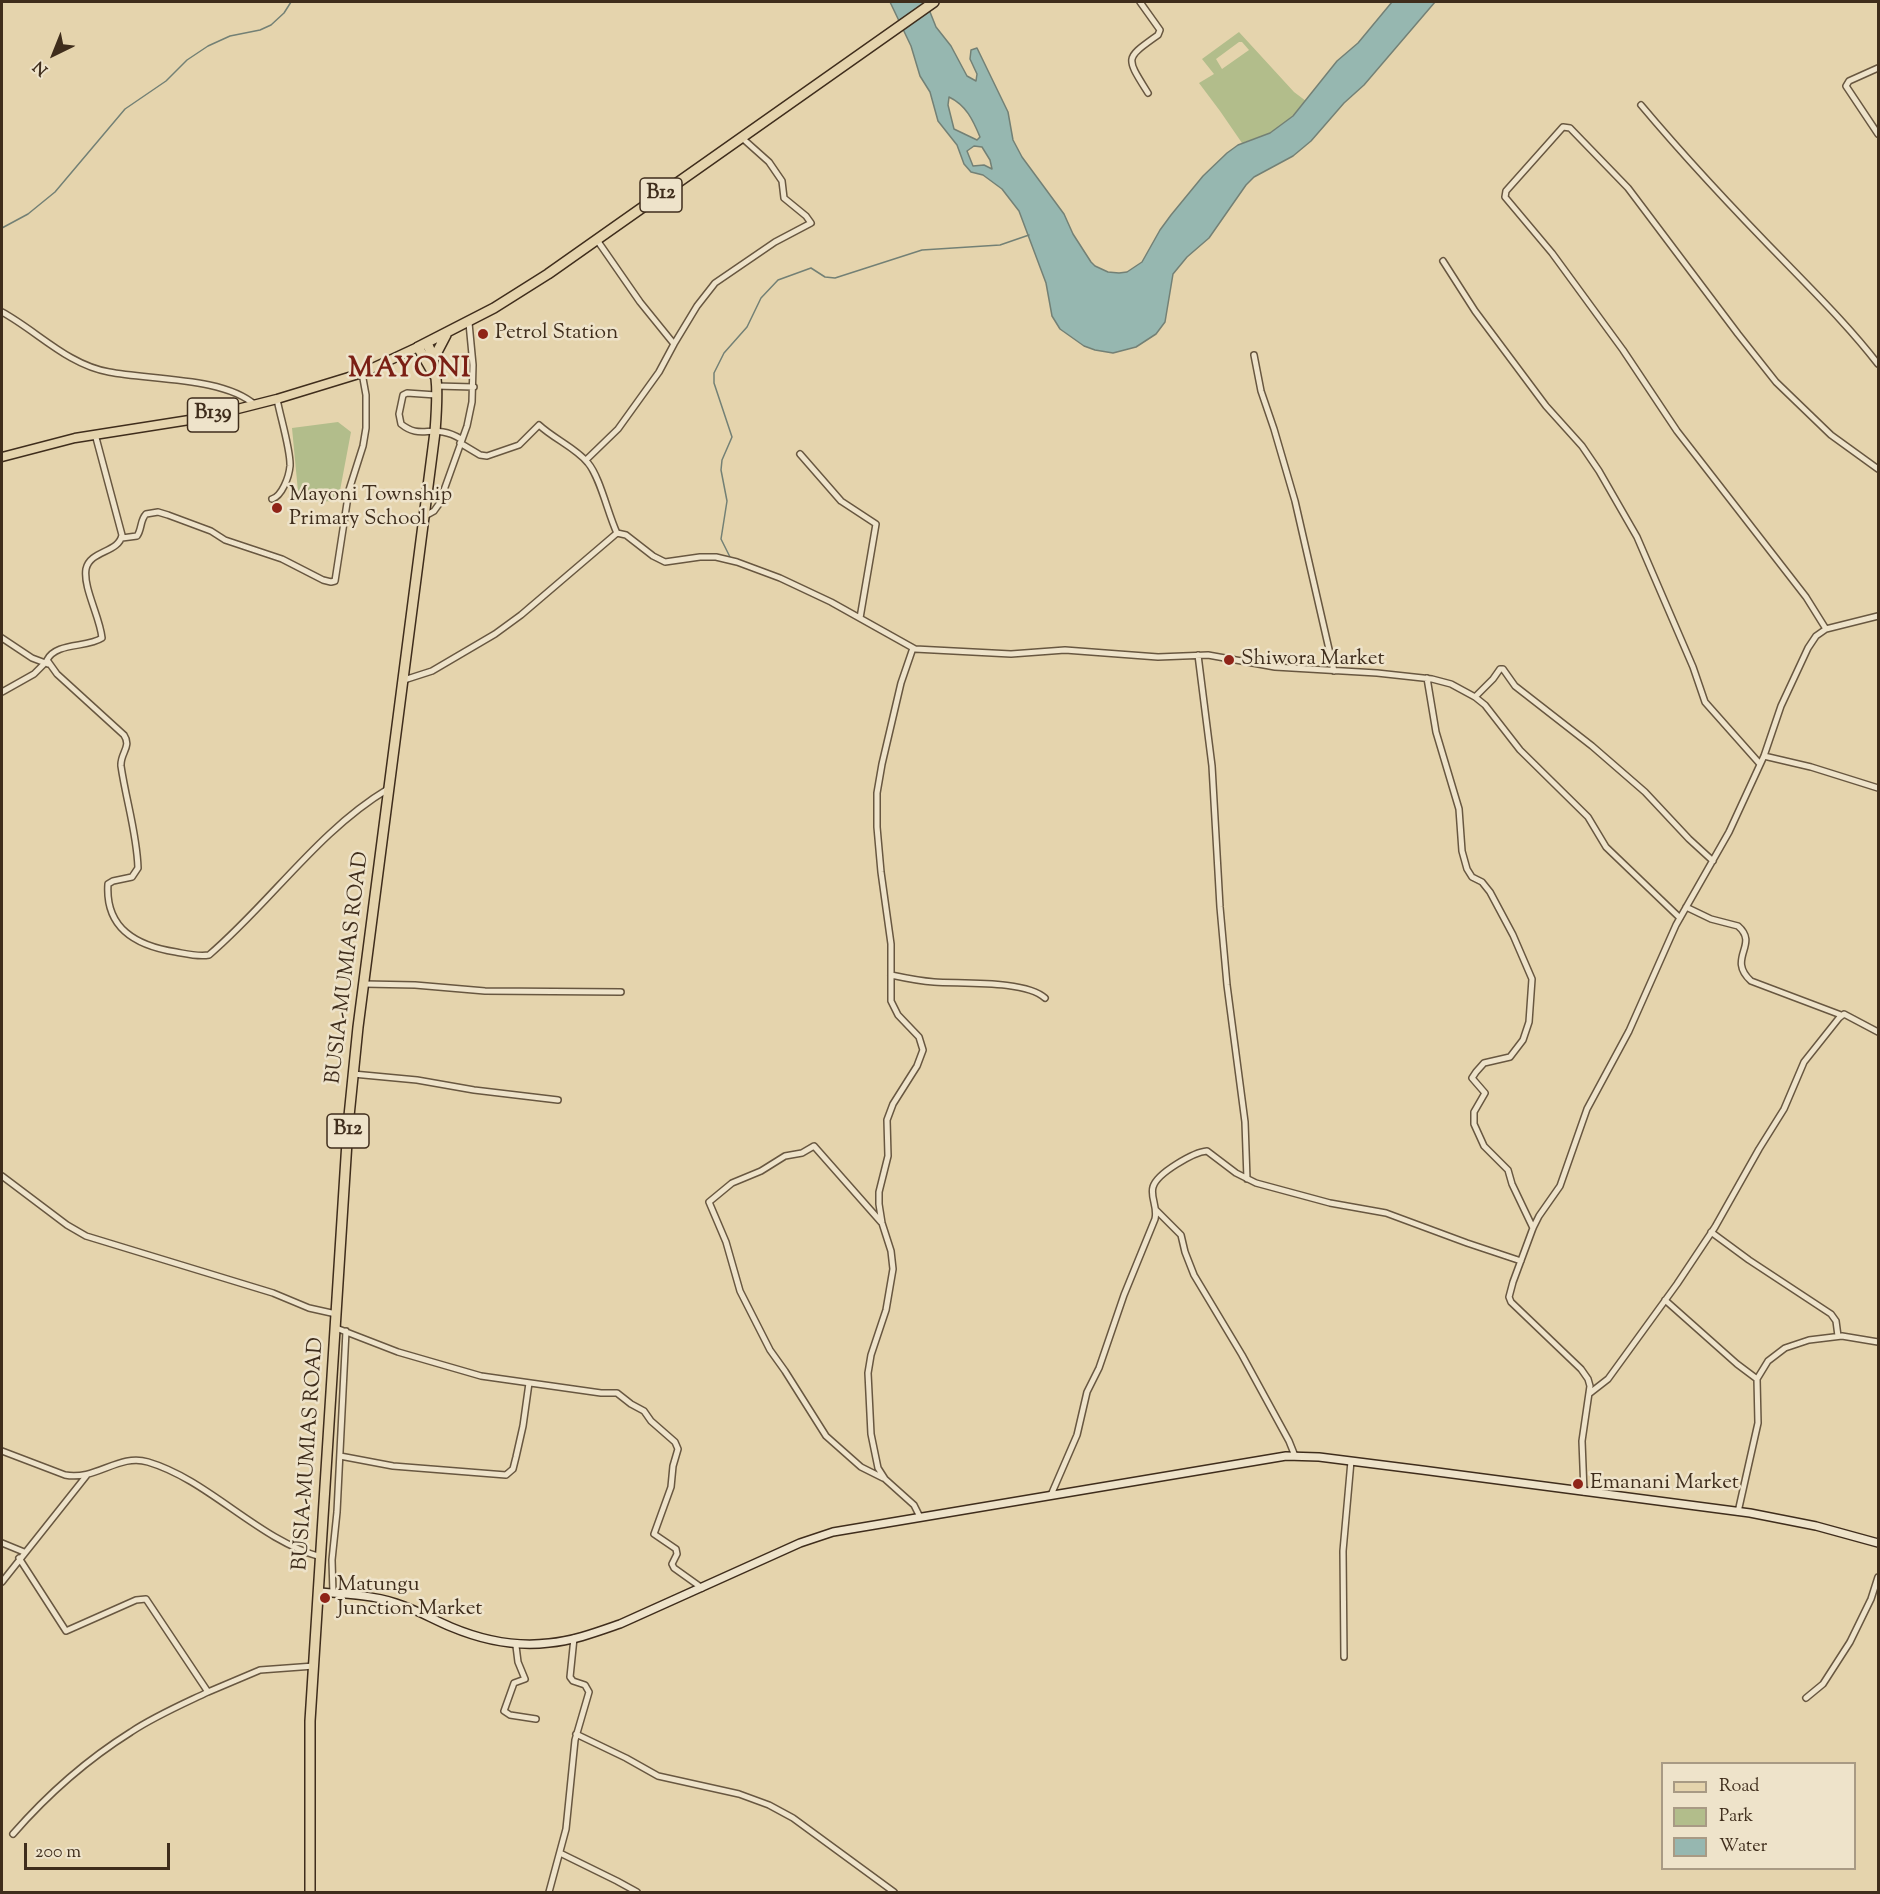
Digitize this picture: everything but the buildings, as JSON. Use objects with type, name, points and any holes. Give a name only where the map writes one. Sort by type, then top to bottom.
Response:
[{"type":"highway","name":"B12","points":[[422,345],[520,293],[934,2]]},
{"type":"highway","name":"BUSIA-MUMIAS ROAD","points":[[310,1893],[309,1771],[314,1666],[353,1074],[435,432],[434,358],[446,334]]},
{"type":"highway","name":"BUSIA-MUMIAS ROAD","points":[[422,345],[434,358]]},
{"type":"highway","name":"BUSIA-MUMIAS ROAD","points":[[422,345],[434,375]]},
{"type":"main road","name":"B139","points":[[2,458],[95,434],[202,418],[255,405],[362,374],[422,345]]},
{"type":"street","points":[[1140,2],[1160,30],[1158,35],[1133,53],[1131,59],[1135,73],[1148,93]]},
{"type":"street","points":[[1878,68],[1849,81],[1846,86],[1878,134]]},
{"type":"street","points":[[1641,105],[1705,179],[1865,345],[1878,364]]},
{"type":"street","points":[[1826,629],[1806,597],[1677,431],[1623,350],[1552,253],[1505,197],[1506,191],[1563,127],[1570,128],[1628,188],[1737,334],[1776,382],[1831,435],[1878,470]]},
{"type":"street","points":[[586,460],[618,429],[659,372],[674,344],[713,284],[776,242],[811,223],[784,198],[783,183],[769,162],[741,137]]},
{"type":"street","points":[[597,240],[640,302],[674,344]]},
{"type":"street","points":[[1443,261],[1475,311],[1546,406],[1582,446],[1599,471],[1638,537],[1693,667],[1703,699],[1760,764]]},
{"type":"street","points":[[2,312],[83,365],[108,372],[215,387],[240,394],[255,405]]},
{"type":"street","points":[[425,516],[434,511],[439,504],[470,416],[474,387],[469,322]]},
{"type":"street","points":[[1254,355],[1261,391],[1295,501],[1334,671]]},
{"type":"street","points":[[2,692],[33,674],[46,663],[49,656],[57,651],[102,638],[87,581],[86,568],[93,558],[115,546],[122,538],[136,536],[146,514],[162,513],[206,529],[225,540],[282,559],[323,580],[334,581],[349,490],[363,446],[366,428],[366,395],[362,374]]},
{"type":"street","points":[[474,387],[405,394],[400,399],[401,424],[407,429],[420,433],[444,432],[480,455],[487,456],[519,445],[539,425],[554,439],[586,460],[593,470],[617,533]]},
{"type":"street","points":[[272,499],[276,498],[281,490],[290,468],[277,399]]},
{"type":"street","points":[[95,434],[120,522],[122,538]]},
{"type":"street","points":[[800,454],[841,501],[876,524],[860,618]]},
{"type":"street","points":[[617,533],[626,535],[662,561],[672,563],[700,557],[726,559],[805,589],[913,648],[1024,654],[1065,650],[1159,657],[1215,655],[1275,668],[1427,678],[1450,684],[1475,697],[1490,711],[1529,759],[1588,817],[1606,848],[1680,918]]},
{"type":"street","points":[[404,680],[432,671],[495,634],[521,615],[617,533]]},
{"type":"street","points":[[1584,1492],[1582,1441],[1590,1383],[1587,1376],[1510,1300],[1513,1282],[1533,1228],[1560,1186],[1581,1122],[1629,1031],[1680,918],[1729,832],[1764,756],[1795,673],[1812,641],[1826,629],[1878,616]]},
{"type":"street","points":[[2,638],[32,658],[46,663],[127,739],[128,744],[121,758],[121,766],[129,800],[137,870],[132,877],[110,883],[108,896],[117,925],[137,940],[154,948],[209,955],[330,834],[360,807],[390,788]]},
{"type":"street","points":[[885,1479],[878,1468],[873,1450],[868,1373],[871,1355],[886,1310],[893,1269],[879,1200],[888,1160],[886,1129],[888,1115],[917,1066],[923,1050],[919,1037],[893,1006],[891,944],[878,845],[877,793],[901,682],[913,648]]},
{"type":"street","points":[[1198,655],[1212,766],[1220,907],[1228,994],[1245,1122],[1247,1179]]},
{"type":"street","points":[[1475,697],[1493,680],[1500,669],[1503,669],[1515,687],[1592,746],[1645,792],[1713,861]]},
{"type":"street","points":[[1427,678],[1436,732],[1459,809],[1462,852],[1467,869],[1472,877],[1486,885],[1494,898],[1532,977],[1529,1022],[1523,1040],[1510,1057],[1484,1063],[1472,1078],[1485,1093],[1473,1117],[1476,1131],[1486,1148],[1508,1169],[1512,1184],[1533,1228]]},
{"type":"street","points":[[1764,756],[1811,767],[1878,788]]},
{"type":"street","points":[[1686,907],[1711,919],[1742,928],[1746,940],[1741,969],[1751,981],[1841,1015],[1848,1014],[1858,1023],[1878,1032]]},
{"type":"street","points":[[891,975],[931,982],[1014,986],[1036,990],[1045,998]]},
{"type":"street","points":[[364,984],[415,985],[485,991],[621,992]]},
{"type":"street","points":[[1590,1393],[1608,1379],[1712,1232],[1784,1109],[1804,1062],[1841,1015]]},
{"type":"street","points":[[353,1074],[417,1080],[474,1090],[558,1100]]},
{"type":"street","points":[[882,1223],[814,1146],[802,1153],[785,1156],[761,1172],[732,1183],[709,1204],[726,1242],[740,1291],[770,1350],[826,1436],[861,1467],[885,1479],[914,1505],[920,1517]]},
{"type":"street","points":[[1051,1495],[1077,1435],[1087,1392],[1103,1356],[1156,1210],[1153,1190],[1158,1178],[1182,1161],[1207,1151],[1247,1179],[1330,1203],[1386,1213],[1521,1261]]},
{"type":"street","points":[[2,1176],[67,1225],[86,1236],[273,1293],[309,1308],[336,1314]]},
{"type":"street","points":[[1156,1210],[1181,1235],[1194,1275],[1242,1355],[1295,1456]]},
{"type":"street","points":[[1712,1232],[1743,1256],[1831,1314],[1836,1321],[1838,1336]]},
{"type":"street","points":[[1665,1300],[1757,1379]]},
{"type":"street","points":[[336,1328],[406,1354],[476,1375],[601,1393],[617,1393],[644,1411],[675,1442],[678,1450],[673,1466],[671,1487],[653,1533],[676,1549],[674,1568],[702,1588]]},
{"type":"street","points":[[333,1593],[332,1560],[337,1512],[346,1331]]},
{"type":"street","points":[[1738,1512],[1758,1423],[1757,1379],[1768,1361],[1785,1348],[1804,1341],[1838,1336],[1878,1342]]},
{"type":"street","points":[[340,1456],[393,1466],[503,1476],[513,1469],[522,1434],[529,1383]]},
{"type":"street","points":[[2,1451],[64,1475],[75,1477],[87,1476],[132,1460],[155,1464],[199,1488],[286,1543],[321,1557]]},
{"type":"street","points":[[319,1592],[372,1596],[451,1627],[492,1640],[541,1644],[574,1638],[620,1624],[816,1536],[1248,1461],[1295,1456],[1351,1461],[1738,1512],[1816,1526],[1878,1543]]},
{"type":"street","points":[[1344,1657],[1343,1551],[1351,1461]]},
{"type":"street","points":[[2,1582],[87,1476]]},
{"type":"street","points":[[324,1511],[337,1512]]},
{"type":"street","points":[[2,1543],[24,1552]]},
{"type":"street","points":[[19,1558],[66,1631],[105,1612],[141,1598],[146,1599],[208,1692]]},
{"type":"street","points":[[1806,1698],[1823,1684],[1850,1642],[1871,1599],[1878,1577]]},
{"type":"street","points":[[549,1893],[566,1829],[576,1734],[589,1692],[585,1685],[573,1681],[570,1677],[574,1638]]},
{"type":"street","points":[[516,1646],[518,1662],[525,1679],[514,1683],[504,1711],[510,1715],[536,1719]]},
{"type":"street","points":[[13,1833],[39,1805],[111,1745],[136,1729],[208,1692],[260,1670],[314,1666]]},
{"type":"street","points":[[576,1734],[658,1776],[739,1794],[769,1804],[793,1818],[894,1893]]},
{"type":"street","points":[[560,1853],[621,1882],[637,1893]]},
{"type":"green space","points":[[1239,32],[1294,92],[1306,101],[1293,116],[1270,133],[1242,143],[1199,83],[1214,74],[1202,59]],"holes":[[[1242,42],[1249,50],[1222,69],[1216,59]]]},
{"type":"green space","points":[[338,422],[351,432],[338,501],[299,502],[292,428]]},
{"type":"water","points":[[890,2],[926,2],[936,27],[951,46],[967,76],[976,81],[977,74],[970,59],[971,50],[977,48],[1008,112],[1013,140],[1022,157],[1064,214],[1073,234],[1091,262],[1108,272],[1119,273],[1127,272],[1142,262],[1171,215],[1203,176],[1227,153],[1238,145],[1270,133],[1293,116],[1337,61],[1358,43],[1392,2],[1435,2],[1364,85],[1344,103],[1311,141],[1293,156],[1254,177],[1246,185],[1209,238],[1187,257],[1173,274],[1165,322],[1156,334],[1136,347],[1113,353],[1084,346],[1060,329],[1052,316],[1046,283],[1019,211],[1002,189],[983,175],[971,172],[964,164],[957,145],[938,121],[930,92],[920,76],[911,46]],"holes":[[[949,97],[960,104],[968,114],[980,137],[977,140],[954,129],[948,105]],[[974,146],[982,147],[990,160],[992,169],[984,165],[973,166],[967,151]]]},
{"type":"waterway","points":[[2,228],[28,214],[55,192],[125,109],[166,81],[187,60],[208,46],[230,36],[260,30],[271,25],[284,13],[291,2]]},
{"type":"waterway","points":[[730,557],[721,539],[727,501],[721,470],[722,460],[732,437],[714,383],[714,373],[724,353],[747,327],[761,298],[778,280],[811,268],[825,277],[835,278],[922,250],[1000,245],[1029,235]]},
{"type":"place","name":"Petrol Station","points":[[483,334]]},
{"type":"place","name":"Mayoni Township Primary School","points":[[277,508]]},
{"type":"place","name":"Shiwora Market","points":[[1229,660]]},
{"type":"place","name":"Emanani Market","points":[[1578,1484]]},
{"type":"place","name":"Matungu Junction Market","points":[[325,1598]]},
{"type":"district","name":"MAYONI","points":[[410,371]]}]
